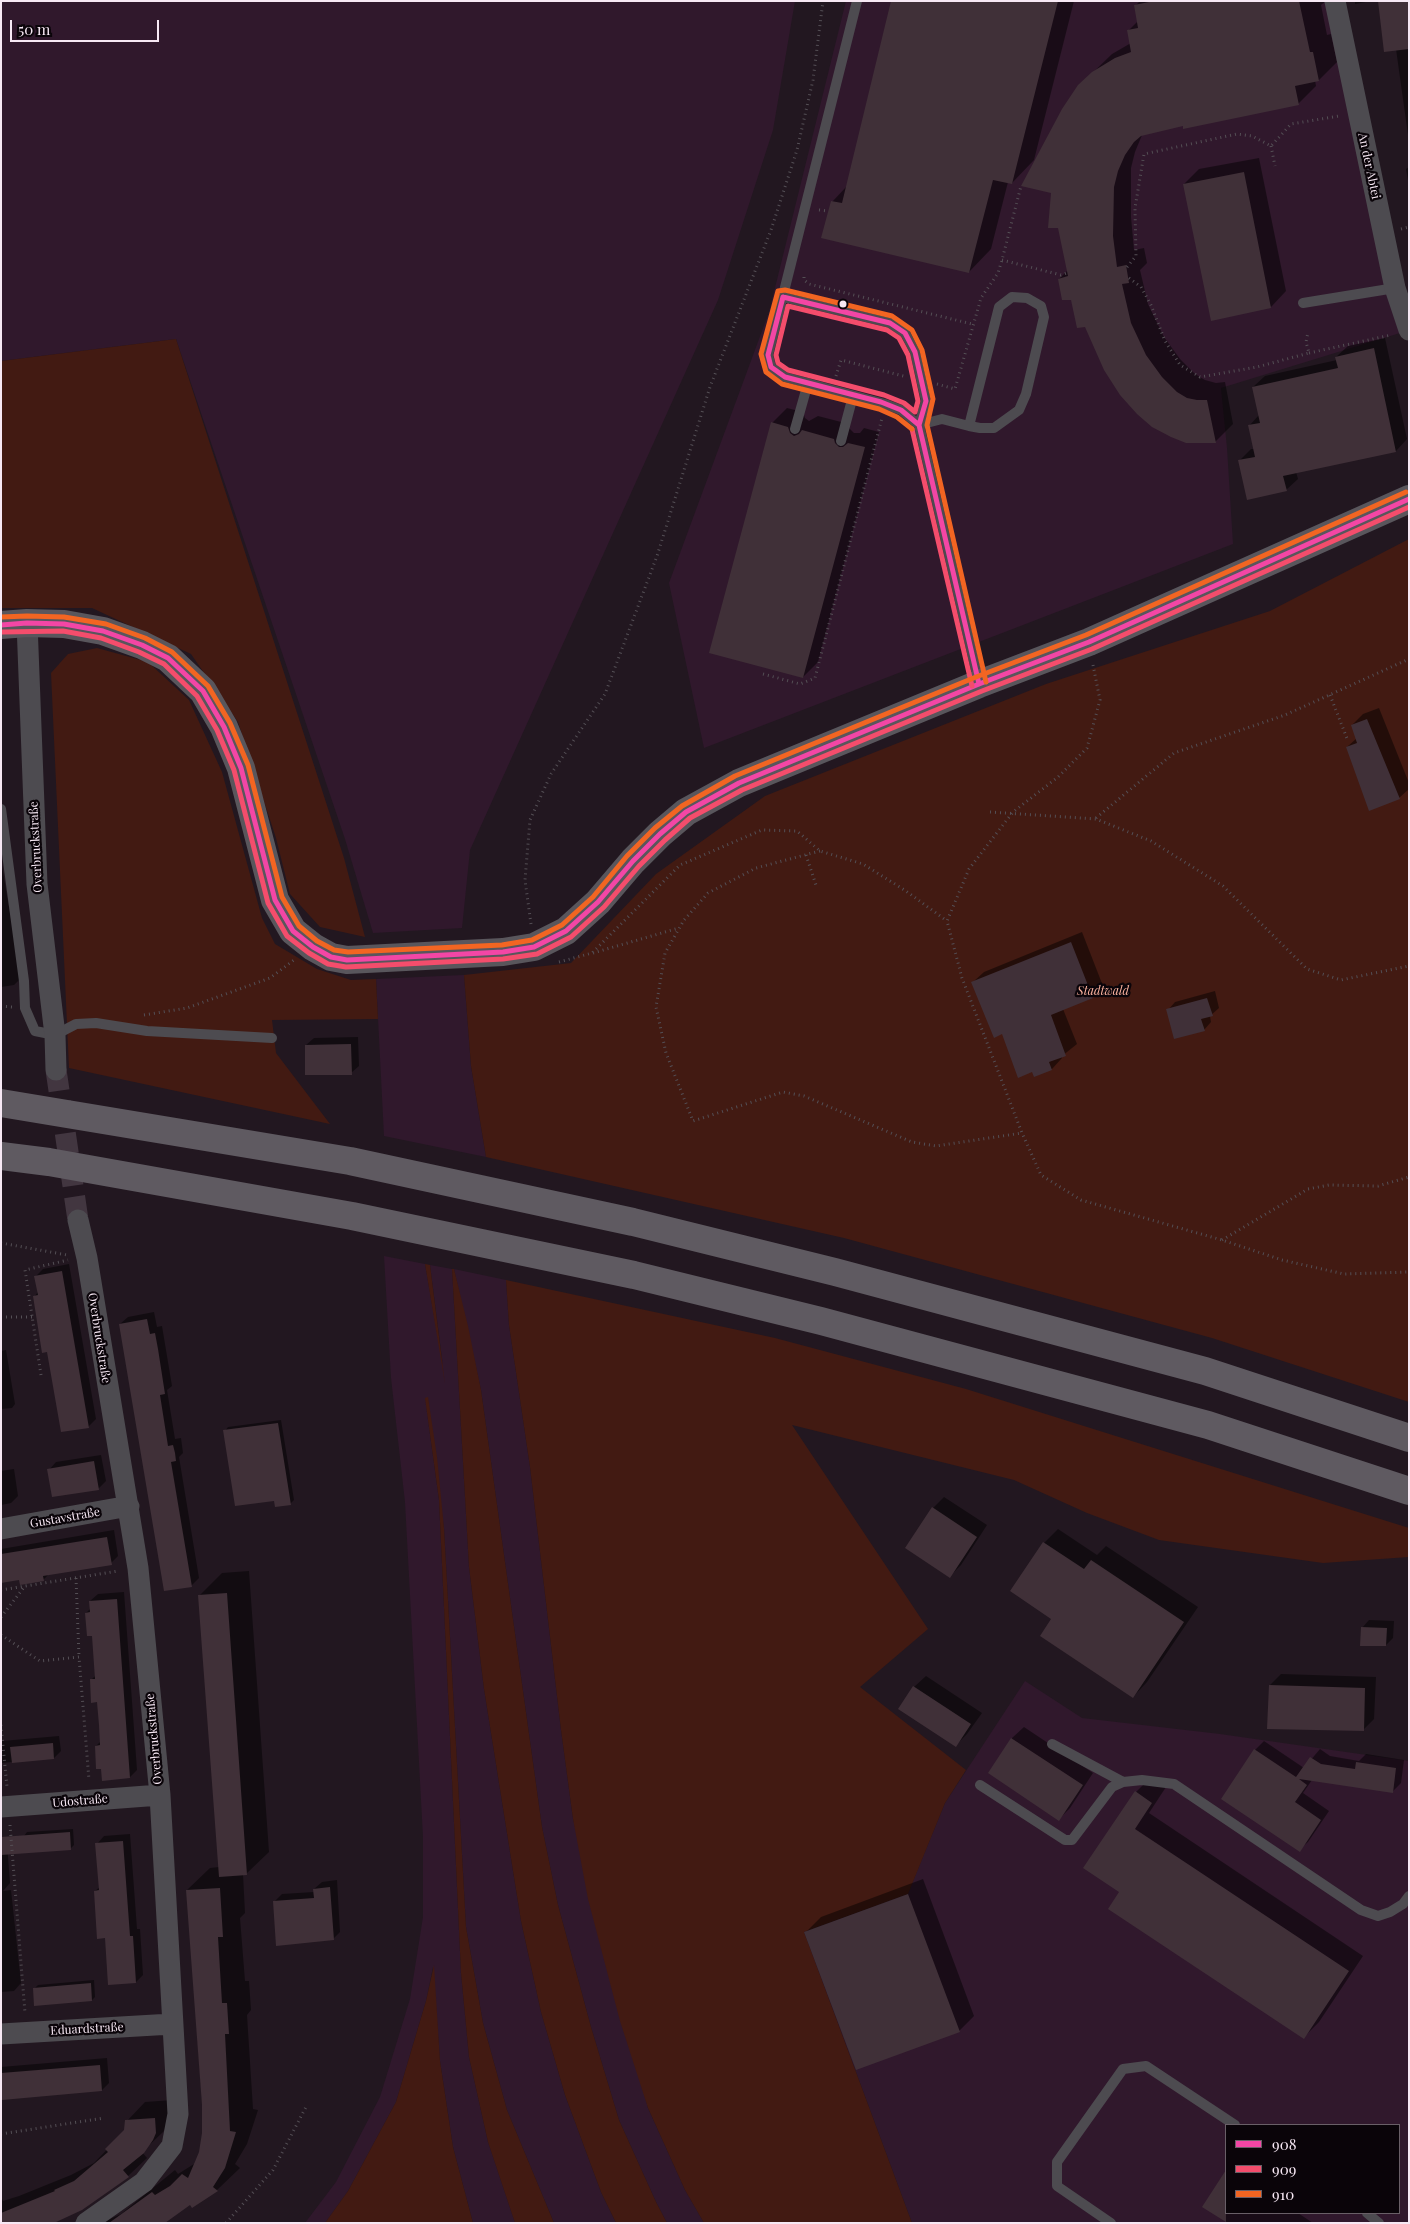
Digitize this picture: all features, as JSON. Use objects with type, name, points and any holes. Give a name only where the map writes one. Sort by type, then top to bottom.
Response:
[{"type":"highway","points":[[1,1103],[350,1161],[634,1222],[836,1272],[1205,1372],[1409,1438]]},
{"type":"highway","points":[[1,1156],[49,1162],[352,1216],[634,1275],[821,1321],[1208,1425],[1409,1491]]},
{"type":"street","name":"An der Abtei","points":[[1335,1],[1404,332]]},
{"type":"street","points":[[14,624],[64,624],[103,631],[142,645],[168,658],[203,691],[224,727],[241,768],[275,900],[293,931],[313,947],[331,957],[347,960],[472,955],[534,947],[566,931],[598,902],[653,840],[686,812],[739,783],[979,684],[1089,642],[1409,499]]},
{"type":"street","name":"Overbruckstraße","points":[[14,624],[37,884],[55,1035],[56,1070]]},
{"type":"street","name":"Overbruckstraße","points":[[78,1220],[129,1506],[138,1568],[160,1795],[178,2114],[172,2146],[144,2182],[86,2223]]},
{"type":"street","name":"Gustavstraße","points":[[1,1529],[129,1506]]},
{"type":"street","name":"Udostraße","points":[[5,1807],[160,1795]]},
{"type":"street","name":"Eduardstraße","points":[[1,2034],[172,2024]]},
{"type":"lane","points":[[856,1],[768,355],[771,367],[785,377],[886,404],[901,410],[919,425]]},
{"type":"lane","points":[[1303,303],[1395,288]]},
{"type":"lane","points":[[783,296],[890,323],[905,333],[915,352],[926,401],[919,425],[979,684]]},
{"type":"lane","points":[[919,425],[942,419],[969,426],[994,428],[1019,410],[1026,394],[1044,317],[1041,306],[1027,298],[1012,297],[1000,308],[969,426]]},
{"type":"lane","points":[[795,429],[808,383]]},
{"type":"lane","points":[[841,441],[853,396]]},
{"type":"lane","points":[[1,809],[24,981],[25,1008],[36,1031],[55,1035],[76,1024],[96,1023],[147,1031],[272,1038]]},
{"type":"lane","points":[[1052,1744],[1123,1782]]},
{"type":"lane","points":[[980,1785],[1065,1840],[1072,1840],[1112,1787],[1123,1782],[1142,1780],[1174,1784],[1361,1910],[1378,1916],[1403,1904],[1409,1896]]},
{"type":"lane","points":[[1111,2223],[1057,2186],[1057,2162],[1123,2068],[1146,2066],[1233,2124]]},
{"type":"lane","points":[[1367,2214],[1380,2223]]},
{"type":"path","points":[[679,928],[556,963],[534,947],[525,880],[530,820],[552,774],[605,694],[657,556],[710,386],[771,230],[797,150],[813,80],[823,1]]},
{"type":"path","points":[[1271,146],[1291,124],[1358,113]]},
{"type":"path","points":[[1127,267],[1136,256],[1134,208],[1144,154],[1237,134],[1252,136],[1271,146]]},
{"type":"path","points":[[1271,146],[1275,166]]},
{"type":"path","points":[[835,379],[841,360],[955,388],[981,298],[998,273],[1021,186]]},
{"type":"path","points":[[817,218],[820,209],[828,211]]},
{"type":"path","points":[[1002,260],[1061,275],[1067,273]]},
{"type":"path","points":[[803,273],[804,280],[809,284],[972,324]]},
{"type":"path","points":[[1129,278],[1141,287],[1151,305],[1164,341],[1180,365],[1200,377],[1257,367],[1309,353],[1404,332]]},
{"type":"path","points":[[1308,332],[1306,342],[1309,353]]},
{"type":"path","points":[[763,674],[800,684],[815,678],[886,404]]},
{"type":"path","points":[[1089,642],[1100,700],[1087,748],[1058,777],[1013,812],[969,868],[947,921],[962,978],[1022,1133],[1041,1175],[1081,1200],[1222,1240],[1282,1260],[1344,1274],[1409,1272]]},
{"type":"path","points":[[1096,819],[1174,753],[1285,715],[1409,659]]},
{"type":"path","points":[[1330,694],[1348,741]]},
{"type":"path","points":[[990,812],[1013,812],[1096,819],[1151,841],[1223,886],[1307,969],[1341,980],[1409,966]]},
{"type":"path","points":[[592,953],[680,865],[762,830],[797,831],[820,851],[862,864],[906,891],[947,921]]},
{"type":"path","points":[[820,851],[756,868],[708,893],[679,928],[665,953],[656,1006],[666,1053],[693,1121],[783,1092],[804,1096],[920,1144],[936,1146],[1022,1133]]},
{"type":"path","points":[[806,855],[816,885]]},
{"type":"path","points":[[142,1015],[187,1008],[270,978],[313,947]]},
{"type":"path","points":[[1222,1240],[1308,1190],[1328,1185],[1378,1186],[1409,1177]]},
{"type":"path","points":[[1,1243],[76,1258],[25,1270],[41,1375]]},
{"type":"path","points":[[1,1317],[32,1317]]},
{"type":"path","points":[[1,1590],[138,1568]]},
{"type":"path","points":[[76,1578],[79,1657],[91,1800]]},
{"type":"path","points":[[1,1617],[26,1586]]},
{"type":"path","points":[[1,1635],[40,1661],[79,1657]]},
{"type":"path","points":[[1,1725],[5,1807],[26,2032]]},
{"type":"path","points":[[226,2223],[274,2170],[307,2105]]},
{"type":"path","points":[[1,2134],[104,2118]]},
{"type":"shaded area","points":[[1,1],[795,1],[773,130],[718,300],[470,850],[462,928],[373,933],[345,839],[176,339],[1,361]]},
{"type":"shaded area","points":[[846,1],[1331,1],[1400,333],[1221,388],[1233,544],[704,748],[669,583],[769,312]]},
{"type":"shaded area","points":[[464,975],[471,1066],[486,1157],[384,1136],[376,979]]},
{"type":"shaded area","points":[[384,1256],[425,1264],[443,1366],[430,1265],[452,1269],[469,1567],[484,1689],[521,1921],[541,2012],[565,2095],[601,2192],[616,2223],[554,2223],[507,2110],[483,2023],[466,1927],[444,1528],[425,1398],[439,1500],[461,1973],[469,2057],[488,2142],[515,2223],[473,2223],[453,2147],[440,2061],[433,1967],[426,2001],[396,2102],[348,2191],[325,2223],[305,2223],[336,2182],[380,2097],[410,1999],[423,1917],[423,1837],[405,1502],[391,1378]]},
{"type":"shaded area","points":[[454,1269],[506,1280],[509,1325],[530,1467],[573,1819],[648,2108],[685,2190],[704,2223],[667,2223],[656,2202],[619,2120],[591,2027],[558,1905],[542,1827],[481,1390]]},
{"type":"shaded area","points":[[1025,1681],[1082,1718],[1220,1734],[1409,1761],[1409,2223],[912,2223],[804,1932],[908,1893],[945,1803]]},
{"type":"green space","points":[[176,339],[344,858],[365,937],[320,927],[290,894],[276,838],[238,722],[191,654],[92,608],[1,608],[1,361]]},
{"type":"green space","name":"Stadtwald","points":[[1409,539],[1409,1402],[1212,1338],[844,1238],[486,1157],[471,1066],[464,975],[571,963],[656,874],[765,796],[1046,684],[1270,611]]},
{"type":"green space","points":[[97,648],[148,662],[189,700],[222,772],[262,918],[275,944],[317,969],[351,980],[376,979],[378,1019],[272,1020],[276,1053],[330,1124],[69,1068],[51,673],[68,654]]},
{"type":"green space","points":[[425,1264],[430,1265],[445,1384]]},
{"type":"green space","points":[[452,1269],[454,1269],[468,1326],[481,1390],[542,1827],[558,1905],[591,2027],[619,2120],[667,2223],[616,2223],[601,2192],[565,2095],[541,2012],[521,1921],[484,1689],[469,1567]]},
{"type":"green space","points":[[506,1280],[775,1338],[966,1389],[1409,1528],[1409,1557],[1323,1563],[1159,1540],[1087,1513],[1014,1480],[792,1425],[928,1629],[860,1687],[966,1770],[945,1803],[908,1894],[804,1932],[912,2223],[704,2223],[685,2190],[648,2108],[620,2021],[588,1899],[573,1819],[530,1467],[509,1325]]},
{"type":"green space","points":[[428,1397],[437,1457],[444,1528],[466,1927],[483,2023],[507,2110],[554,2223],[515,2223],[488,2142],[469,2057],[461,1973],[439,1500],[425,1398]]},
{"type":"green space","points":[[434,1965],[440,2061],[453,2147],[473,2223],[325,2223],[348,2191],[396,2102],[426,2001]]},
{"type":"building","points":[[891,1],[1058,1],[1012,184],[993,180],[969,273],[821,238],[831,201],[842,203]]},
{"type":"building","points":[[1154,1],[1299,1],[1310,52],[1313,52],[1319,81],[1295,86],[1299,105],[1183,129],[1183,126],[1141,136],[1125,155],[1118,171],[1114,187],[1113,236],[1117,267],[1126,265],[1129,283],[1122,284],[1131,323],[1146,355],[1162,377],[1177,392],[1187,398],[1207,400],[1216,443],[1186,443],[1171,437],[1152,427],[1120,395],[1104,370],[1085,327],[1077,328],[1071,300],[1062,300],[1058,279],[1068,276],[1058,228],[1048,228],[1051,193],[1021,186],[1062,109],[1078,85],[1092,72],[1115,58],[1131,52],[1127,30],[1138,28],[1134,5]]},
{"type":"building","points":[[1378,1],[1409,1],[1409,49],[1384,52]]},
{"type":"building","points":[[1244,172],[1271,308],[1211,321],[1183,184]]},
{"type":"building","points":[[1374,348],[1396,452],[1283,476],[1287,491],[1247,500],[1238,460],[1255,457],[1248,425],[1260,423],[1252,387],[1338,368],[1335,357]]},
{"type":"building","points":[[771,422],[788,427],[790,433],[794,436],[802,430],[834,439],[839,447],[843,447],[848,443],[865,447],[803,678],[709,653]]},
{"type":"building","points":[[1367,719],[1400,799],[1369,811],[1346,747],[1357,743],[1351,725]]},
{"type":"building","points":[[1071,942],[1093,998],[1051,1015],[1066,1056],[1049,1062],[1052,1070],[1034,1077],[1032,1072],[1018,1078],[1002,1034],[994,1038],[971,982]]},
{"type":"building","points":[[1207,998],[1213,1016],[1201,1019],[1205,1031],[1174,1039],[1166,1009]]},
{"type":"building","points":[[351,1044],[352,1075],[305,1075],[305,1045]]},
{"type":"building","points":[[62,1271],[89,1428],[61,1432],[47,1352],[42,1353],[33,1296],[38,1295],[34,1276]]},
{"type":"building","points":[[147,1319],[150,1334],[155,1333],[158,1349],[165,1394],[160,1395],[168,1446],[173,1445],[175,1453],[176,1461],[171,1462],[192,1587],[164,1591],[119,1324]]},
{"type":"building","points":[[278,1423],[291,1505],[275,1507],[274,1501],[235,1506],[223,1430]]},
{"type":"building","points":[[94,1461],[99,1490],[52,1497],[47,1469]]},
{"type":"building","points":[[932,1507],[977,1537],[950,1578],[905,1548]]},
{"type":"building","points":[[107,1537],[112,1565],[43,1576],[44,1581],[20,1585],[19,1580],[1,1583],[1,1554]]},
{"type":"building","points":[[1043,1542],[1084,1569],[1091,1560],[1184,1622],[1133,1698],[1040,1636],[1051,1619],[1010,1591]]},
{"type":"building","points":[[227,1593],[247,1875],[219,1877],[198,1595]]},
{"type":"building","points":[[117,1599],[130,1778],[102,1781],[101,1769],[96,1769],[95,1746],[100,1745],[99,1725],[97,1702],[91,1703],[90,1679],[95,1679],[92,1636],[87,1636],[85,1613],[90,1612],[89,1601]]},
{"type":"building","points":[[1361,1627],[1387,1628],[1386,1646],[1360,1646]]},
{"type":"building","points":[[1269,1685],[1365,1688],[1364,1731],[1267,1729]]},
{"type":"building","points":[[913,1686],[971,1724],[956,1747],[898,1709]]},
{"type":"building","points":[[1011,1738],[1083,1785],[1059,1821],[988,1773]]},
{"type":"building","points":[[53,1743],[54,1759],[12,1763],[10,1747]]},
{"type":"building","points":[[1254,1749],[1296,1777],[1310,1757],[1321,1764],[1355,1769],[1356,1762],[1396,1768],[1393,1793],[1299,1779],[1307,1785],[1295,1802],[1321,1820],[1300,1852],[1221,1799]]},
{"type":"building","points":[[1135,1791],[1152,1803],[1135,1829],[1349,1971],[1304,2039],[1108,1909],[1119,1892],[1083,1868]]},
{"type":"building","points":[[70,1832],[71,1850],[1,1855],[1,1837]]},
{"type":"building","points":[[123,1841],[130,1936],[133,1936],[136,1983],[108,1985],[105,1938],[97,1939],[94,1891],[99,1890],[95,1843]]},
{"type":"building","points":[[330,1887],[334,1940],[276,1946],[273,1901],[314,1898],[313,1889]]},
{"type":"building","points":[[220,1888],[223,1937],[218,1937],[222,2003],[227,2003],[229,2034],[225,2034],[230,2131],[236,2132],[225,2168],[213,2187],[218,2191],[192,2208],[190,2205],[165,2223],[109,2223],[152,2192],[155,2195],[170,2186],[182,2174],[188,2178],[199,2152],[202,2133],[202,2105],[186,1890]]},
{"type":"building","points":[[908,1894],[960,2032],[856,2070],[804,1932]]},
{"type":"building","points":[[91,1983],[92,2001],[34,2006],[33,1988]]},
{"type":"building","points":[[100,2065],[102,2091],[2,2100],[1,2073]]},
{"type":"building","points":[[155,2118],[156,2133],[153,2140],[144,2153],[123,2170],[129,2177],[82,2210],[54,2223],[1,2223],[1,2213],[55,2191],[74,2181],[108,2152],[105,2149],[124,2130],[125,2120]]},
{"type":"building","points":[[1225,2172],[1226,2222],[1202,2207]]},
{"type":"tunnel","points":[[56,1070],[78,1220]]},
{"type":"transit line","name":"910","points":[[912,429],[897,417],[879,409],[782,384],[766,372],[761,354],[778,291],[785,290],[892,316],[912,330],[922,350],[933,399],[927,425],[986,682]]},
{"type":"transit line","name":"908","points":[[783,297],[890,323],[905,333],[915,352],[926,401],[919,425],[979,684]]},
{"type":"transit line","name":"908","points":[[783,297],[768,355],[771,367],[785,377],[881,402],[901,410],[919,425]]},
{"type":"transit line","name":"909","points":[[788,306],[887,330],[899,338],[908,355],[918,401],[915,412],[904,403],[884,395],[788,370],[778,363],[776,355],[788,306]]},
{"type":"transit line","name":"909","points":[[912,429],[972,686]]},
{"type":"transit line","name":"910","points":[[1,617],[64,617],[106,624],[145,638],[172,652],[208,686],[230,723],[248,765],[282,897],[299,926],[317,941],[334,950],[348,952],[502,945],[532,940],[562,925],[593,897],[627,856],[655,828],[682,806],[735,776],[976,677],[1086,635],[1406,492]]},
{"type":"transit line","name":"908","points":[[1,625],[27,623],[64,624],[103,631],[142,645],[168,658],[203,691],[224,727],[241,768],[275,900],[293,931],[313,947],[331,957],[347,960],[503,952],[534,947],[566,931],[598,902],[633,861],[660,834],[686,812],[739,783],[979,684],[1089,642],[1409,499]]},
{"type":"transit line","name":"909","points":[[2,632],[63,631],[101,638],[139,652],[164,664],[197,696],[217,730],[234,770],[268,903],[287,936],[309,953],[328,964],[346,967],[503,959],[537,954],[571,937],[604,907],[639,866],[690,818],[742,790],[982,691],[1092,649],[1409,507]]}]
